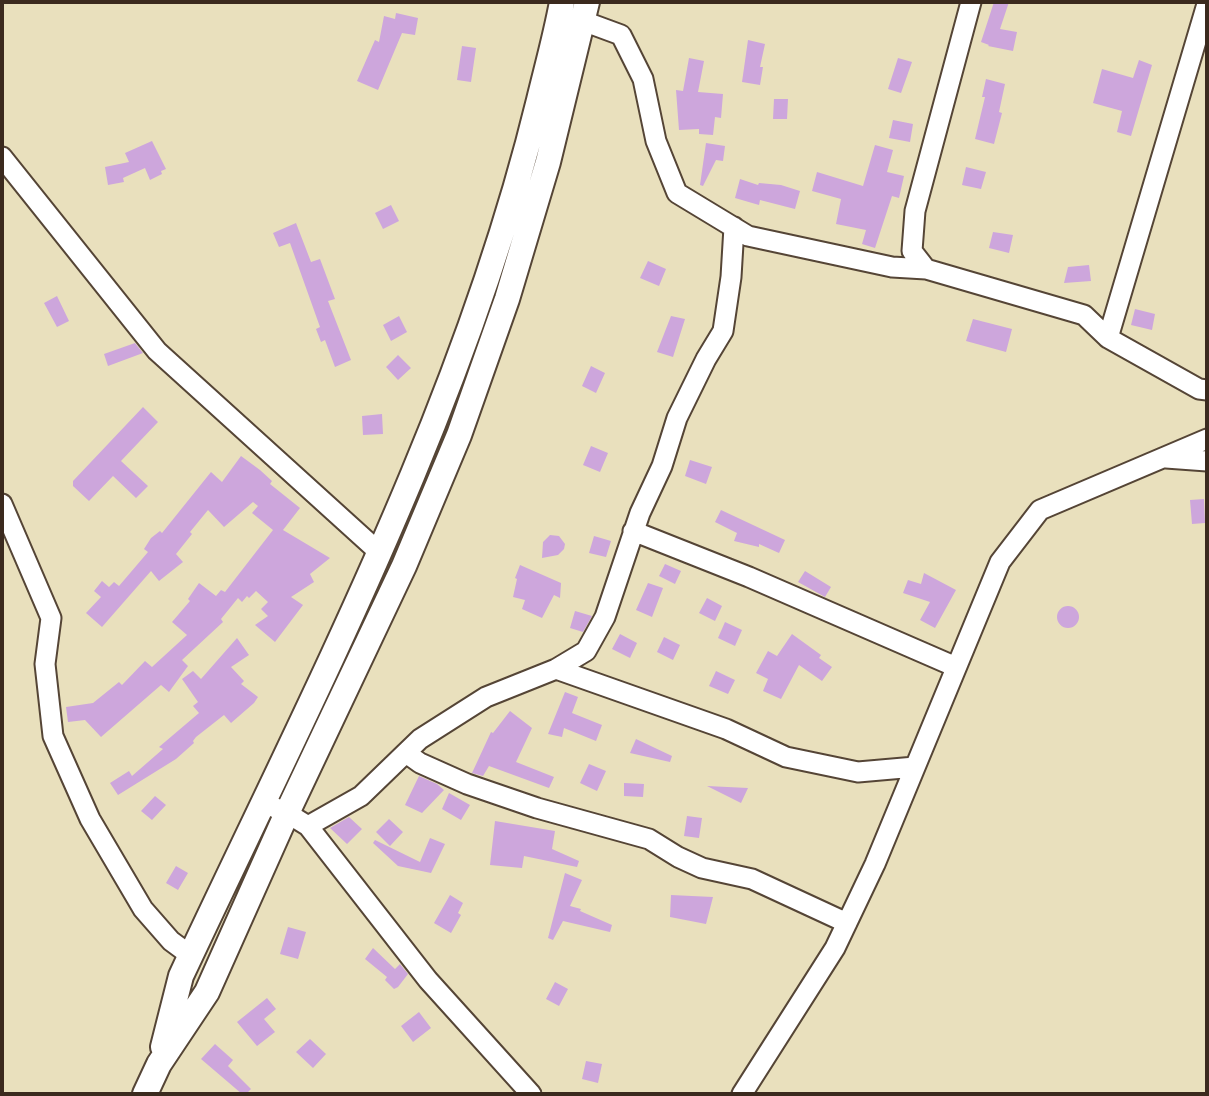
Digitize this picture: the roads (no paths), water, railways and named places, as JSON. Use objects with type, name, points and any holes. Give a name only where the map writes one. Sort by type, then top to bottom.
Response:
[{"type":"main road","points":[[159,1064],[181,976],[190,955],[380,553],[434,426],[485,290],[573,10]]},
{"type":"main road","points":[[145,1094],[159,1064],[207,992],[298,819],[459,435],[507,299],[545,175],[573,10]]},
{"type":"street","points":[[926,269],[912,251],[915,211],[971,2]]},
{"type":"street","points":[[1108,338],[1207,4]]},
{"type":"street","points":[[573,10],[621,35],[643,79],[656,141],[677,193],[748,236],[892,267],[926,269],[1084,315],[1108,338],[1199,389],[1207,390]]},
{"type":"street","points":[[2,157],[157,351],[380,553]]},
{"type":"street","points":[[298,819],[361,796],[420,740],[486,697],[556,669],[586,651],[606,617],[633,531],[662,466],[677,418],[723,331],[731,277],[734,227]]},
{"type":"street","points":[[742,1094],[835,948],[875,864],[1000,562],[1040,510],[1207,439]]},
{"type":"street","points":[[1162,458],[1207,460]]},
{"type":"street","points":[[2,504],[51,618],[45,664],[54,736],[90,819],[143,909],[171,941],[190,955]]},
{"type":"street","points":[[633,531],[761,582],[956,667]]},
{"type":"street","points":[[556,669],[726,729],[786,757],[858,772],[915,768]]},
{"type":"street","points":[[406,753],[420,763],[467,784],[537,808],[649,839],[702,868],[752,879],[847,923]]},
{"type":"street","points":[[262,802],[298,819],[428,980],[531,1094]]}]
